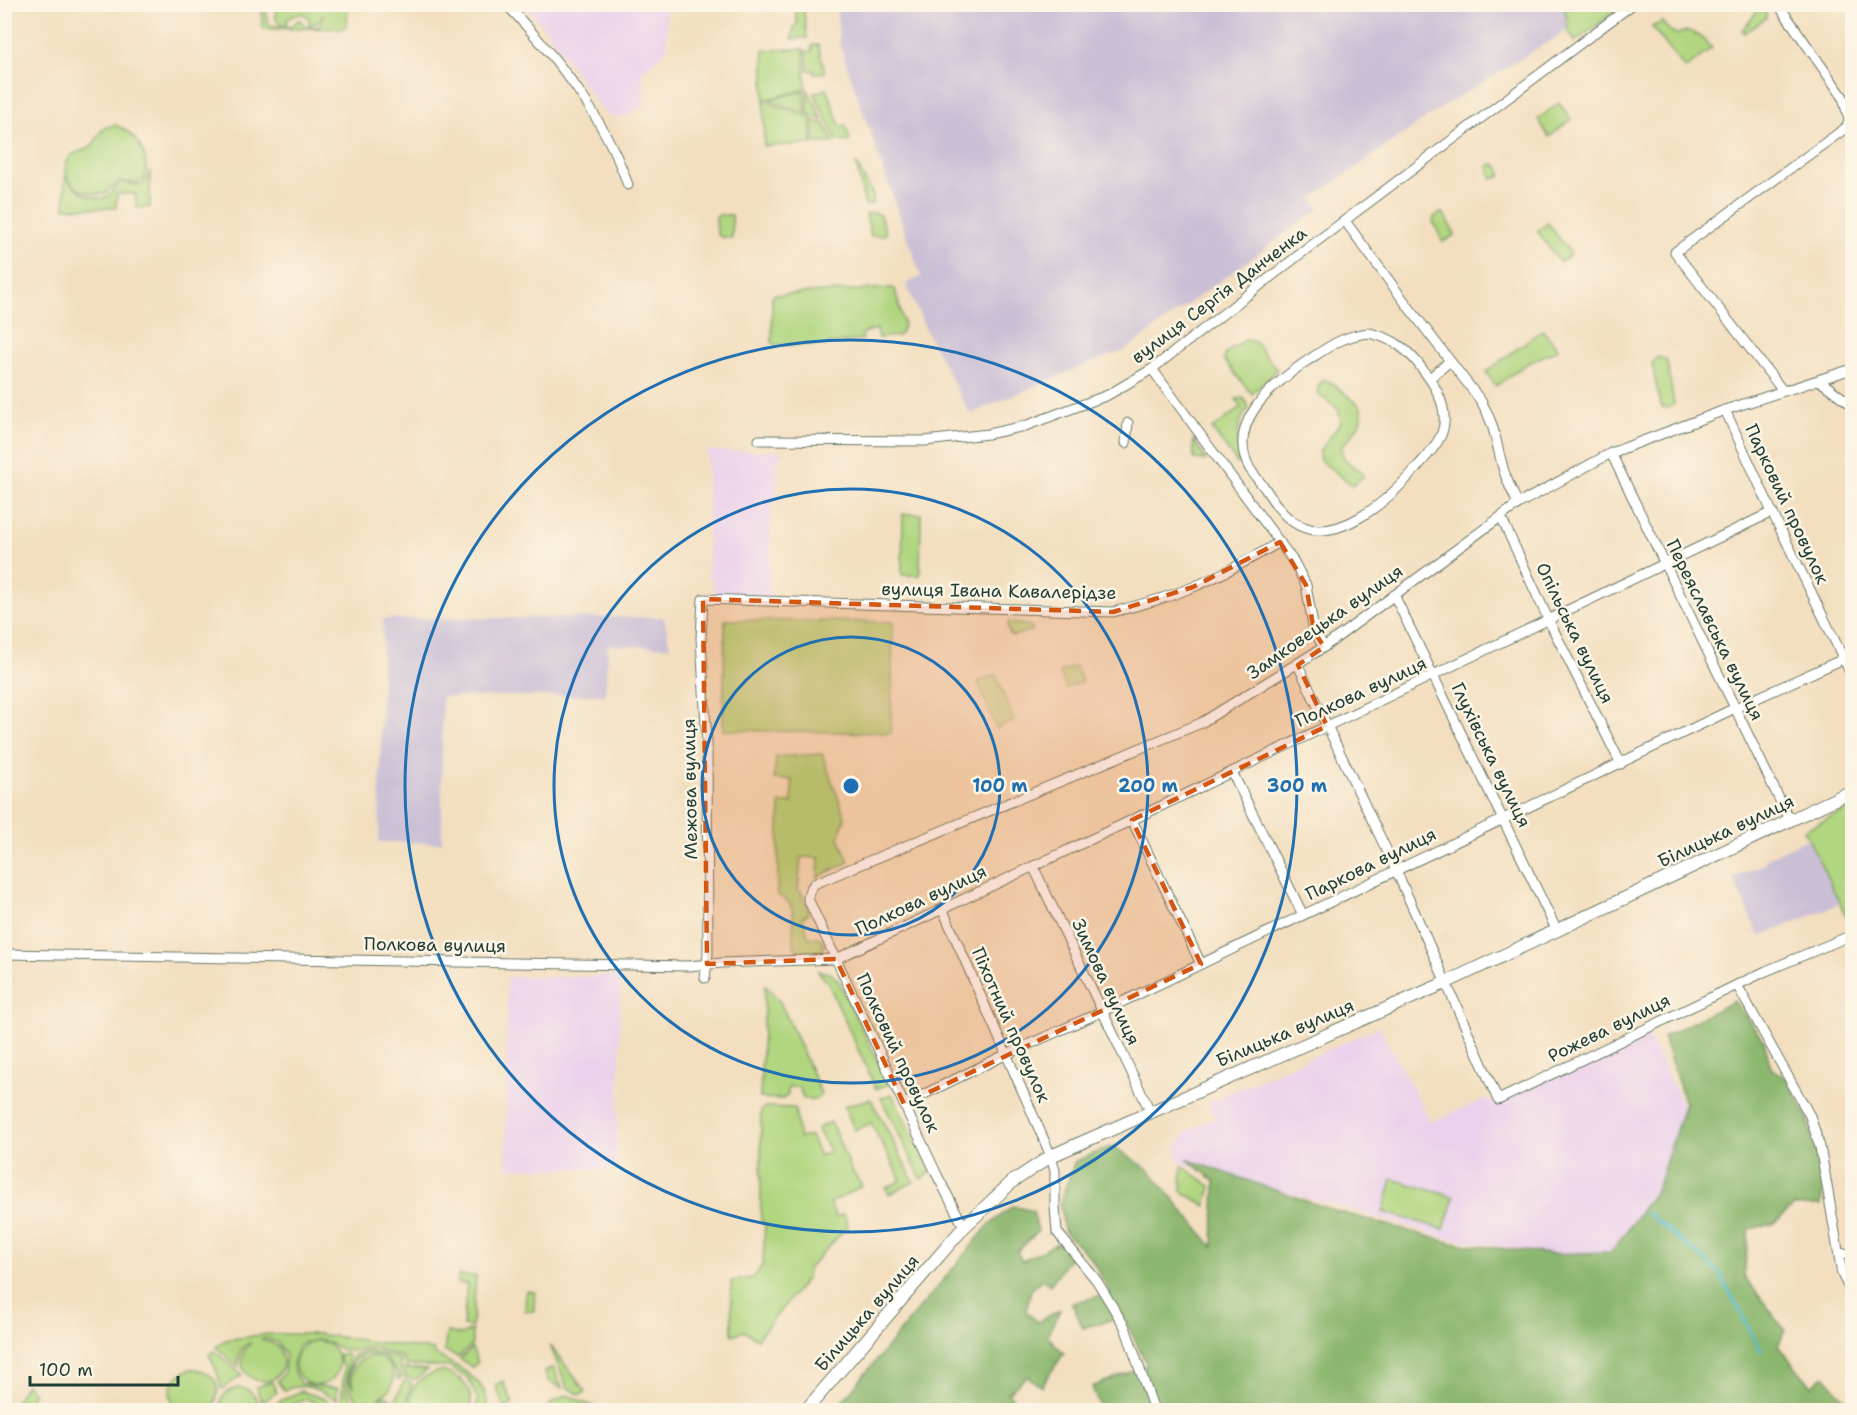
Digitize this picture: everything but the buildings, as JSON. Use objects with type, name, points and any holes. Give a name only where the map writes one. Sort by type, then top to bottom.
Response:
[{"type":"main road","name":"Білицька вулиця","points":[[806,1410],[964,1227],[1012,1182],[1051,1156],[1444,983],[1852,791]]},
{"type":"street","points":[[506,4],[546,48],[595,115],[611,143],[628,185]]},
{"type":"street","name":"вулиця Сергія Данченка","points":[[759,440],[925,441],[988,434],[1025,426],[1108,395],[1152,369],[1633,4]]},
{"type":"street","points":[[1778,4],[1843,97],[1850,120],[1846,127],[1674,252],[1783,391]]},
{"type":"street","points":[[1345,221],[1491,417],[1496,431],[1502,466],[1518,504]]},
{"type":"street","points":[[1369,333],[1400,344],[1414,357],[1430,378],[1443,407],[1444,424],[1440,439],[1399,488],[1349,524],[1318,530],[1303,528],[1292,522],[1250,468],[1243,446],[1244,429],[1248,418],[1260,401],[1277,383],[1336,341],[1356,334],[1369,333]]},
{"type":"street","points":[[1430,378],[1450,361]]},
{"type":"street","points":[[1152,369],[1294,562],[1306,585],[1314,631],[1324,647]]},
{"type":"street","name":"Замковецька вулиця","points":[[809,891],[822,879],[1201,723],[1298,665],[1518,504],[1611,453],[1725,410],[1852,369]]},
{"type":"street","points":[[1820,381],[1852,405]]},
{"type":"street","name":"Парковий провулок","points":[[1725,410],[1772,512],[1848,657],[1852,676]]},
{"type":"street","points":[[1126,443],[1128,423]]},
{"type":"street","name":"Переяславська вулиця","points":[[1611,453],[1790,821]]},
{"type":"street","points":[[1234,479],[1250,468]]},
{"type":"street","name":"Полкова вулиця","points":[[4,954],[667,966],[836,959],[1434,676],[1772,512]]},
{"type":"street","name":"Опільська вулиця","points":[[1501,517],[1549,621],[1621,764]]},
{"type":"street","name":"вулиця Івана Кавалерідзе","points":[[703,599],[1113,612],[1169,597],[1193,587],[1236,567],[1280,542]]},
{"type":"street","name":"Глухівська вулиця","points":[[1394,595],[1557,931]]},
{"type":"street","name":"Межова вулиця","points":[[703,599],[701,638],[707,743],[707,964],[705,978]]},
{"type":"street","name":"Паркова вулиця","points":[[904,1104],[1735,708],[1848,657]]},
{"type":"street","points":[[1298,665],[1396,870],[1444,983]]},
{"type":"street","points":[[1232,772],[1303,915]]},
{"type":"street","points":[[1132,820],[1201,964]]},
{"type":"street","name":"Зимова вулиця","points":[[1033,866],[1150,1111]]},
{"type":"street","name":"Полковий провулок","points":[[809,891],[808,899],[937,1175],[964,1227]]},
{"type":"street","name":"Піхотний провулок","points":[[942,908],[1051,1156],[1055,1171],[1057,1232],[1097,1281],[1125,1327],[1154,1410]]},
{"type":"street","name":"Рожева вулиця","points":[[1444,983],[1498,1100],[1766,970],[1852,935]]},
{"type":"street","points":[[1737,985],[1810,1116],[1820,1147],[1842,1274],[1852,1294]]},
{"type":"street","points":[[1839,1254],[1852,1253]]},
{"type":"highlighted area","points":[[1280,542],[1306,585],[1314,631],[1324,647],[1298,665],[1327,726],[1132,820],[1201,964],[904,1104],[836,959],[707,964],[703,599],[1113,612],[1193,587]]},
{"type":"shaded area","points":[[524,5],[666,5],[667,50],[641,73],[644,106],[627,116],[616,117],[607,114],[598,105],[548,32]]},
{"type":"shaded area","points":[[836,5],[1570,5],[1565,9],[1568,30],[1441,108],[1312,198],[1319,209],[1124,351],[1099,359],[970,414],[928,335],[906,284],[921,277],[840,46]]},
{"type":"shaded area","points":[[707,451],[783,451],[777,463],[777,501],[771,501],[769,601],[715,597],[712,579],[709,578]]},
{"type":"shaded area","points":[[664,617],[670,647],[608,645],[605,695],[442,697],[442,843],[379,842],[383,619]]},
{"type":"shaded area","points":[[1807,839],[1839,904],[1759,937],[1733,878],[1766,863],[1765,859]]},
{"type":"shaded area","points":[[620,976],[620,1071],[615,1169],[506,1168],[507,977]]},
{"type":"shaded area","points":[[1379,1027],[1431,1122],[1485,1099],[1496,1102],[1647,1033],[1692,1123],[1655,1202],[1611,1252],[1552,1254],[1446,1238],[1178,1162],[1176,1147],[1185,1134],[1216,1118],[1208,1103]]},
{"type":"green space","points":[[333,4],[334,7],[348,5],[347,24],[344,28],[264,29],[262,27],[262,5],[266,5],[269,25],[290,27],[300,19],[304,26],[315,27],[320,26],[324,16],[322,15],[319,22],[309,25],[309,18],[302,13],[288,18],[286,25],[281,25],[276,19],[276,5]]},
{"type":"green space","points":[[795,5],[803,5],[807,38],[792,39],[794,27],[797,24]]},
{"type":"green space","points":[[1570,5],[1623,5],[1575,42],[1568,30],[1565,9]]},
{"type":"green space","points":[[1751,5],[1762,5],[1766,18],[1744,33],[1742,31],[1758,10]]},
{"type":"green space","points":[[1662,22],[1672,33],[1687,31],[1695,33],[1712,48],[1685,69],[1652,27]]},
{"type":"green space","points":[[812,45],[818,45],[825,72],[815,74],[814,71],[808,70],[806,51],[812,51]]},
{"type":"green space","points":[[804,49],[806,89],[764,100],[764,50]]},
{"type":"green space","points":[[827,89],[840,126],[845,125],[850,139],[848,142],[837,141],[814,93]]},
{"type":"green space","points":[[808,90],[823,120],[808,114]]},
{"type":"green space","points":[[804,91],[806,113],[769,100]]},
{"type":"green space","points":[[764,101],[811,117],[812,144],[764,146]]},
{"type":"green space","points":[[1559,103],[1571,119],[1549,137],[1538,119]]},
{"type":"green space","points":[[813,120],[825,124],[834,143],[814,143]]},
{"type":"green space","points":[[115,125],[130,133],[140,147],[146,163],[144,179],[138,183],[120,181],[104,194],[79,189],[68,177],[67,161],[74,154],[90,147],[104,128]]},
{"type":"green space","points":[[856,163],[874,197],[872,204],[865,205]]},
{"type":"green space","points":[[1494,164],[1499,168],[1501,176],[1494,179],[1491,177],[1488,166]]},
{"type":"green space","points":[[150,170],[150,207],[136,208],[135,194],[117,194],[116,208],[65,208],[65,175],[84,193],[102,198],[112,193],[122,183],[141,185],[148,178]]},
{"type":"green space","points":[[1443,212],[1455,235],[1443,242],[1433,222],[1434,217]]},
{"type":"green space","points":[[866,214],[880,215],[886,233],[871,236]]},
{"type":"green space","points":[[732,215],[732,238],[721,237],[717,234],[716,217]]},
{"type":"green space","points":[[1548,223],[1571,254],[1560,262],[1537,231]]},
{"type":"green space","points":[[895,289],[904,325],[901,334],[897,336],[879,338],[877,329],[862,333],[863,339],[824,345],[775,345],[772,342],[772,298],[774,295]]},
{"type":"green space","points":[[1542,330],[1559,349],[1526,364],[1496,386],[1486,372]]},
{"type":"green space","points":[[1245,340],[1255,342],[1277,370],[1252,394],[1224,360],[1226,353]]},
{"type":"green space","points":[[1657,357],[1667,362],[1674,404],[1668,408],[1662,407],[1660,403],[1652,364]]},
{"type":"green space","points":[[1321,382],[1331,382],[1360,406],[1360,423],[1342,446],[1344,458],[1362,472],[1363,477],[1352,485],[1320,460],[1319,452],[1341,422],[1338,409],[1317,391]]},
{"type":"green space","points":[[1243,398],[1249,408],[1239,425],[1238,444],[1241,457],[1238,464],[1212,429],[1241,407],[1236,399]]},
{"type":"green space","points":[[1193,439],[1206,460],[1194,459]]},
{"type":"green space","points":[[903,514],[921,514],[920,575],[902,575]]},
{"type":"green space","points":[[725,620],[893,622],[891,733],[723,730]]},
{"type":"green space","points":[[1009,622],[1032,627],[1033,630],[1010,635],[1007,625]]},
{"type":"green space","points":[[1076,666],[1082,682],[1066,688],[1060,672]]},
{"type":"green space","points":[[996,675],[1014,721],[996,728],[978,682]]},
{"type":"green space","points":[[822,754],[845,817],[839,838],[849,862],[818,877],[819,858],[801,857],[798,890],[808,909],[808,914],[802,917],[809,938],[822,939],[824,947],[817,953],[797,952],[793,940],[792,909],[789,903],[777,894],[780,803],[792,803],[792,780],[774,779],[776,757]]},
{"type":"green space","points":[[1852,807],[1852,920],[1848,920],[1804,830]]},
{"type":"green space","points":[[818,971],[830,973],[838,980],[889,1084],[876,1089],[828,983]]},
{"type":"green space","points":[[765,985],[780,1002],[821,1093],[817,1099],[804,1099],[800,1087],[788,1087],[788,1094],[783,1099],[760,1098]]},
{"type":"green space","points":[[1734,1001],[1764,1041],[1771,1068],[1788,1080],[1807,1117],[1824,1184],[1821,1205],[1794,1206],[1773,1224],[1749,1229],[1744,1276],[1785,1330],[1778,1346],[1812,1386],[1824,1375],[1846,1401],[1852,1399],[1852,1410],[1141,1410],[1138,1401],[1109,1410],[1101,1410],[1092,1387],[1147,1365],[1123,1316],[1083,1328],[1072,1303],[1111,1293],[1090,1257],[1064,1231],[1060,1202],[1075,1161],[1113,1146],[1149,1170],[1213,1247],[1215,1181],[1186,1159],[1333,1210],[1452,1243],[1552,1254],[1611,1252],[1657,1189],[1685,1103],[1663,1037]]},
{"type":"green space","points":[[892,1094],[931,1172],[921,1179],[881,1098]]},
{"type":"green space","points":[[871,1099],[914,1182],[889,1194],[886,1188],[901,1180],[871,1123],[855,1130],[844,1106]]},
{"type":"green space","points":[[765,1107],[795,1108],[799,1138],[811,1136],[820,1156],[830,1152],[817,1128],[831,1122],[850,1168],[862,1186],[830,1203],[836,1217],[844,1214],[848,1226],[807,1270],[807,1278],[757,1339],[744,1331],[732,1335],[731,1281],[753,1278],[763,1265],[765,1223],[761,1221],[761,1111]]},
{"type":"green space","points":[[1182,1166],[1211,1186],[1206,1206],[1181,1191]]},
{"type":"green space","points":[[1392,1179],[1454,1197],[1444,1229],[1383,1212]]},
{"type":"green space","points":[[1013,1206],[1033,1211],[1038,1231],[1017,1252],[1022,1261],[1062,1241],[1072,1255],[1050,1285],[1042,1279],[1031,1290],[1026,1311],[1037,1322],[1060,1310],[1047,1336],[1064,1353],[1041,1387],[1027,1376],[1008,1393],[1022,1410],[835,1410],[988,1226]]},
{"type":"green space","points":[[458,1275],[476,1276],[472,1327],[463,1326],[467,1284],[458,1283]]},
{"type":"green space","points":[[526,1291],[535,1292],[534,1311],[525,1311]]},
{"type":"green space","points":[[472,1330],[472,1345],[458,1357],[444,1351],[447,1332],[461,1335]]},
{"type":"green space","points":[[267,1334],[318,1334],[434,1350],[434,1354],[461,1369],[478,1383],[487,1400],[486,1410],[475,1410],[478,1400],[469,1379],[449,1367],[406,1365],[403,1358],[370,1346],[348,1351],[320,1339],[299,1344],[293,1364],[294,1372],[300,1383],[337,1388],[337,1400],[305,1387],[284,1390],[277,1381],[284,1373],[286,1355],[277,1342],[266,1338],[261,1340],[277,1346],[283,1359],[281,1370],[275,1378],[267,1381],[258,1381],[244,1370],[243,1353],[251,1343],[244,1346],[240,1352],[238,1367],[216,1347],[225,1340]]},
{"type":"green space","points":[[317,1341],[332,1348],[339,1363],[332,1378],[317,1385],[302,1378],[295,1363],[302,1348]]},
{"type":"green space","points":[[550,1345],[586,1392],[580,1395],[567,1387]]},
{"type":"green space","points":[[472,1348],[478,1362],[472,1367],[460,1359]]},
{"type":"green space","points":[[369,1349],[401,1360],[402,1378],[397,1379],[397,1373],[384,1356],[364,1354],[356,1359],[351,1368],[351,1383],[353,1387],[353,1370],[364,1358],[373,1356],[381,1358],[393,1371],[393,1380],[389,1389],[379,1398],[388,1396],[392,1401],[360,1400],[351,1391],[349,1369],[353,1355]]},
{"type":"green space","points":[[214,1351],[242,1375],[222,1389],[216,1368],[209,1355]]},
{"type":"green space","points":[[339,1354],[347,1354],[346,1387],[351,1399],[357,1405],[354,1410],[349,1410],[341,1404],[344,1367],[340,1362]]},
{"type":"green space","points":[[553,1367],[562,1388],[548,1381],[545,1371]]},
{"type":"green space","points":[[405,1368],[427,1370],[416,1379],[405,1378]]},
{"type":"green space","points":[[191,1369],[207,1373],[216,1382],[217,1396],[210,1410],[178,1410],[173,1404],[171,1386],[178,1376]]},
{"type":"green space","points":[[441,1371],[455,1376],[465,1384],[470,1396],[470,1410],[411,1410],[410,1396],[416,1384],[427,1376]]},
{"type":"green space","points":[[404,1381],[412,1383],[407,1401],[409,1410],[403,1410],[395,1401]]},
{"type":"green space","points":[[503,1381],[513,1404],[505,1408],[495,1385]]},
{"type":"green space","points":[[272,1382],[277,1392],[262,1402],[256,1387]]},
{"type":"green space","points":[[26,1384],[34,1393],[23,1410],[11,1410]]},
{"type":"green space","points":[[237,1388],[246,1389],[256,1397],[259,1410],[220,1410],[224,1396]]},
{"type":"green space","points":[[301,1391],[325,1399],[338,1410],[306,1399],[280,1410],[268,1410]]},
{"type":"green space","points":[[567,1395],[597,1410],[549,1410],[550,1404]]},
{"type":"waterway","points":[[1646,1212],[1719,1272],[1761,1351]]}]
